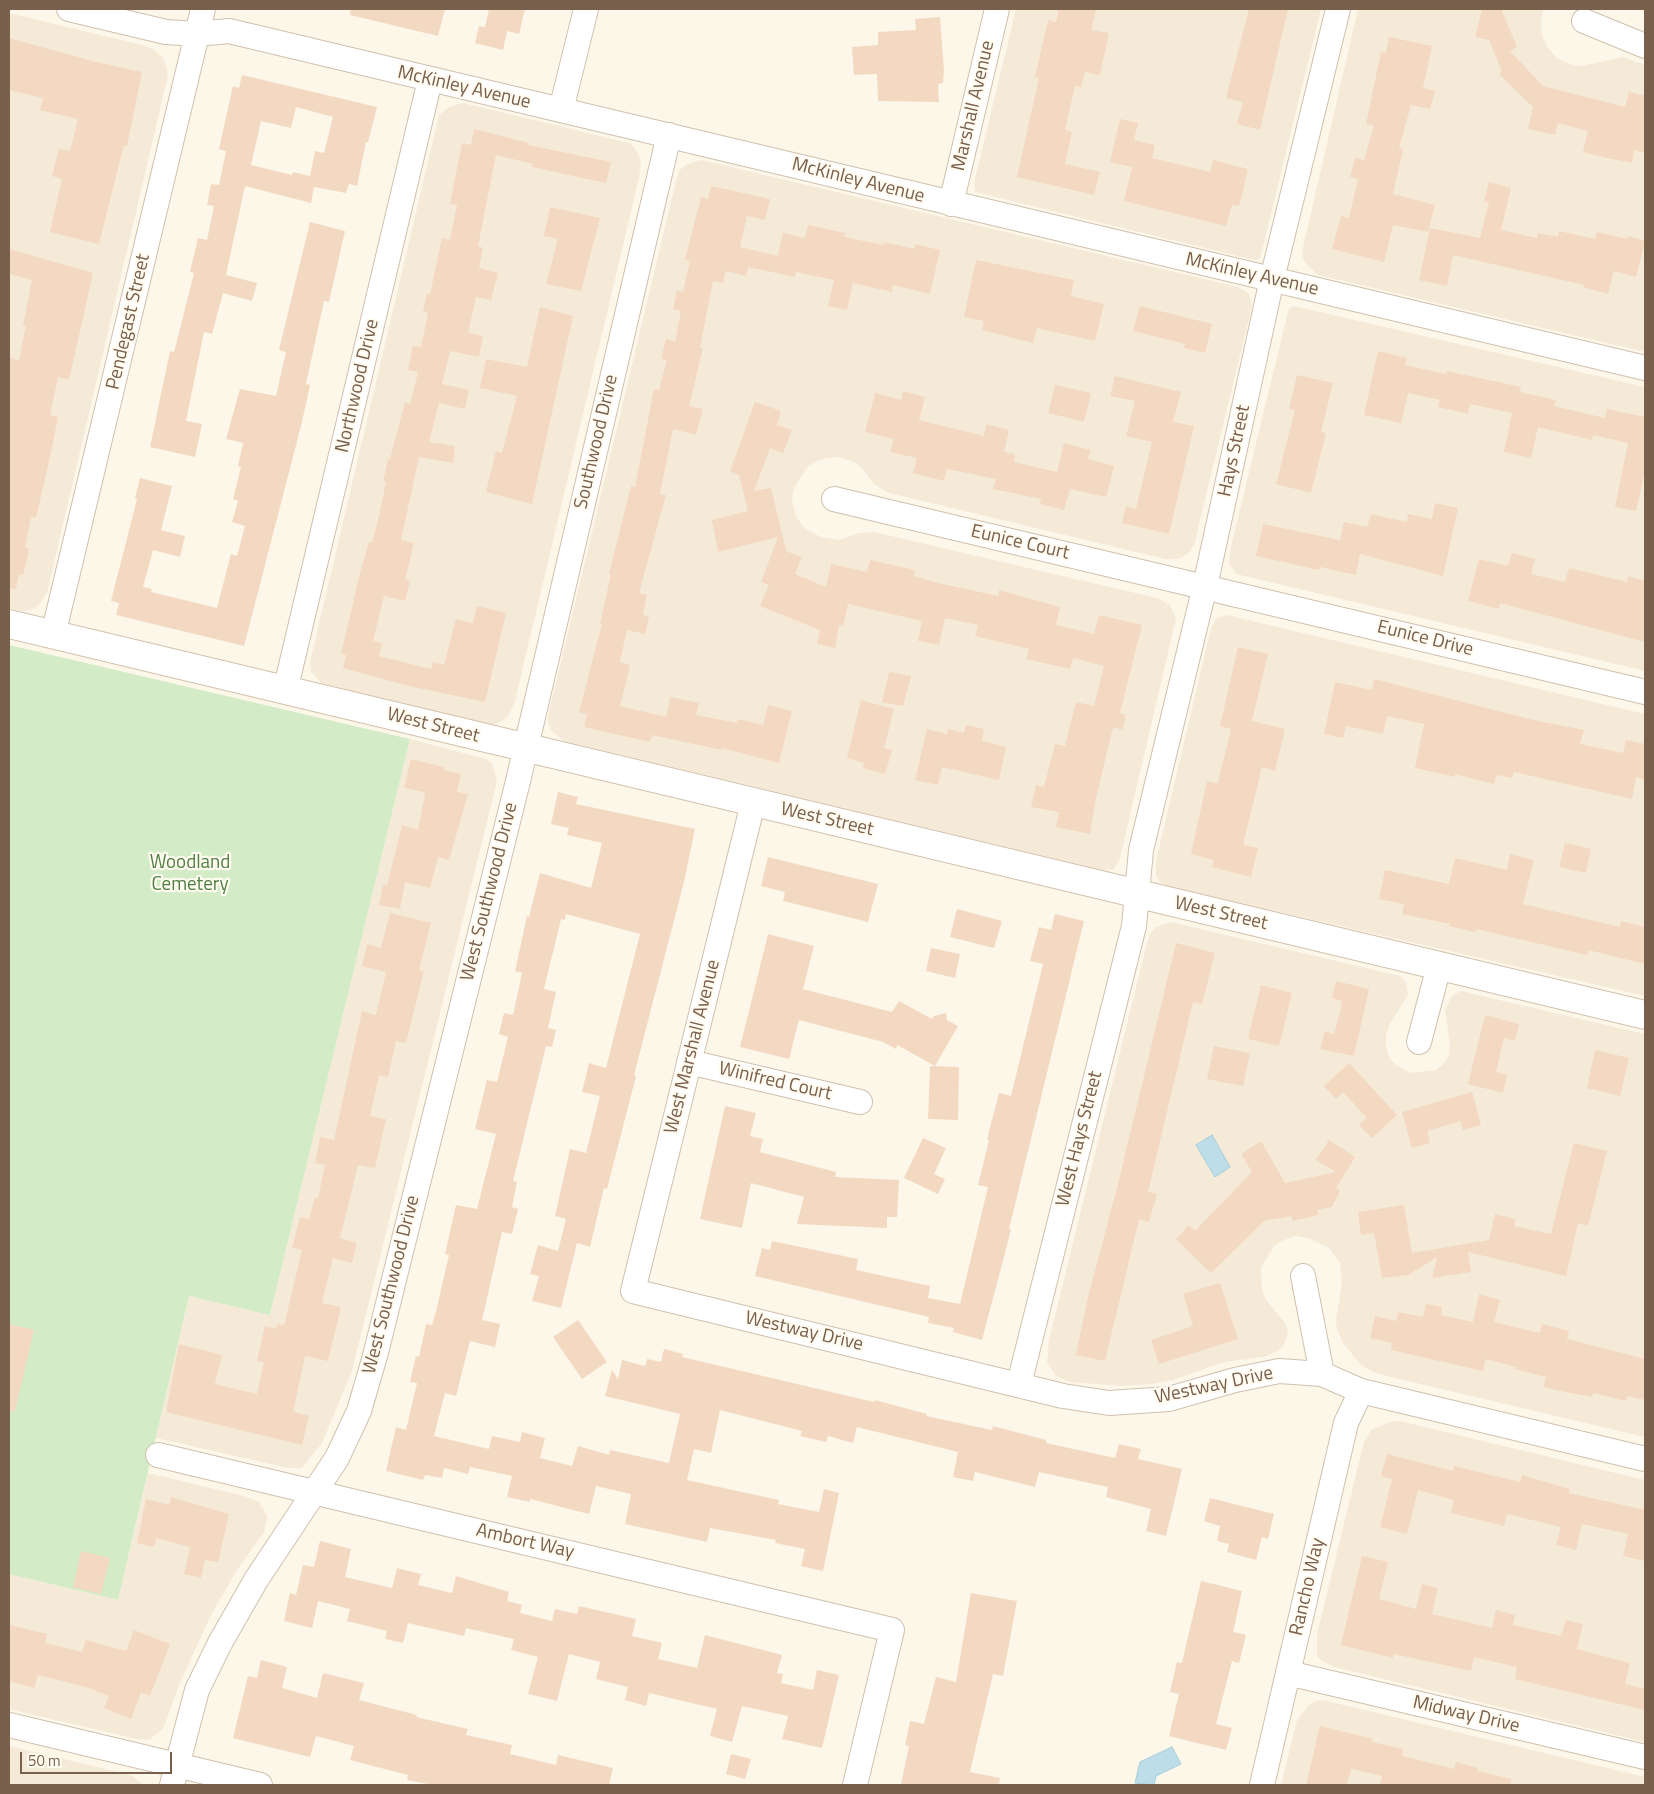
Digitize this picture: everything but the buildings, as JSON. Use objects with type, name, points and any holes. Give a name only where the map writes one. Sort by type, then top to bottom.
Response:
[{"type":"main road","name":"West Street","points":[[9,624],[525,749],[1645,1014]]},
{"type":"street","name":"McKinley Avenue","points":[[70,9],[166,32],[197,34],[229,30],[430,80],[669,135],[951,204],[1645,368]]},
{"type":"street","name":"Pendegast Street","points":[[53,635],[204,9]]},
{"type":"street","points":[[561,110],[586,9]]},
{"type":"street","name":"Marshall Avenue","points":[[951,204],[997,9]]},
{"type":"street","name":"Hays Street","points":[[1137,894],[1141,850],[1205,586],[1272,279],[1338,9]]},
{"type":"street","points":[[1584,21],[1645,46]]},
{"type":"street","name":"Northwood Drive","points":[[285,691],[430,80]]},
{"type":"street","name":"Southwood Drive","points":[[525,749],[669,135]]},
{"type":"street","name":"Eunice Court","points":[[834,499],[1205,586]]},
{"type":"street","name":"Eunice Drive","points":[[1205,586],[1645,692]]},
{"type":"street","name":"West Southwood Drive","points":[[174,1776],[198,1690],[220,1642],[256,1580],[337,1458],[359,1411],[375,1356],[525,749]]},
{"type":"street","name":"West Marshall Avenue","points":[[633,1292],[753,803]]},
{"type":"street","name":"West Hays Street","points":[[1019,1384],[1134,926],[1137,894]]},
{"type":"street","points":[[1419,1042],[1440,966]]},
{"type":"street","name":"Winifred Court","points":[[689,1062],[860,1102]]},
{"type":"street","points":[[1303,1276],[1322,1374]]},
{"type":"street","name":"Westway Drive","points":[[633,1292],[1063,1396],[1109,1403],[1169,1399],[1235,1380],[1279,1371],[1322,1374],[1361,1391],[1645,1459]]},
{"type":"street","name":"Rancho Way","points":[[1262,1785],[1346,1423],[1361,1391]]},
{"type":"street","name":"Ambort Way","points":[[158,1455],[892,1630],[855,1785]]},
{"type":"street","name":"Midway Drive","points":[[1288,1673],[1645,1757]]},
{"type":"street","points":[[9,1725],[174,1776],[260,1785]]},
{"type":"shaded area","points":[[1016,9],[1321,9],[1260,259],[1254,260],[975,192],[974,183]]},
{"type":"shaded area","points":[[1358,9],[1543,9],[1542,36],[1548,48],[1557,58],[1572,65],[1582,66],[1623,57],[1645,65],[1645,352],[1318,275],[1307,265],[1303,259],[1302,252]]},
{"type":"shaded area","points":[[9,13],[146,46],[155,50],[164,59],[168,75],[47,593],[38,606],[31,610],[22,611],[9,608]]},
{"type":"shaded area","points":[[463,103],[629,143],[635,148],[641,161],[639,178],[514,705],[508,716],[501,722],[489,725],[321,683],[311,671],[310,662],[439,115],[449,107]]},
{"type":"shaded area","points":[[701,160],[1238,287],[1249,294],[1252,306],[1194,545],[1190,552],[1179,559],[1165,559],[889,493],[874,484],[861,467],[852,461],[838,457],[822,459],[808,466],[794,488],[792,499],[796,516],[805,529],[821,537],[839,540],[859,533],[874,532],[1157,598],[1170,605],[1176,618],[1120,858],[1114,869],[1103,870],[564,741],[551,730],[548,723],[549,712],[676,181],[679,171],[685,165]]},
{"type":"shaded area","points":[[1294,306],[1645,387],[1645,671],[1236,574],[1229,563],[1230,551],[1286,320],[1289,309]]},
{"type":"shaded area","points":[[1227,615],[1645,714],[1645,996],[1167,886],[1160,882],[1156,876],[1156,861],[1211,628],[1216,619]]},
{"type":"shaded area","points":[[410,739],[486,759],[492,764],[497,781],[352,1371],[322,1443],[302,1468],[288,1468],[156,1438],[189,1296],[270,1315]]},
{"type":"shaded area","points":[[1171,922],[1400,976],[1406,982],[1408,995],[1390,1024],[1386,1035],[1386,1047],[1390,1059],[1396,1065],[1411,1073],[1436,1070],[1449,1055],[1450,1045],[1445,1009],[1452,996],[1461,991],[1645,1034],[1645,1437],[1373,1372],[1360,1364],[1343,1343],[1337,1330],[1336,1320],[1342,1283],[1340,1263],[1329,1248],[1308,1238],[1296,1236],[1274,1246],[1261,1268],[1262,1290],[1266,1300],[1286,1324],[1288,1334],[1283,1347],[1276,1352],[1263,1357],[1224,1362],[1173,1380],[1151,1384],[1122,1386],[1070,1382],[1056,1376],[1047,1362],[1049,1340],[1146,947],[1150,934],[1156,927]]},
{"type":"shaded area","points":[[1400,1421],[1645,1480],[1645,1742],[1334,1667],[1317,1656],[1317,1634],[1364,1442],[1371,1430],[1389,1422]]},
{"type":"shaded area","points":[[148,1473],[244,1496],[259,1502],[267,1516],[264,1532],[237,1570],[210,1617],[179,1685],[163,1729],[150,1739],[141,1740],[9,1709],[9,1574],[118,1600]]},
{"type":"shaded area","points":[[1323,1700],[1645,1777],[1645,1785],[1281,1785],[1297,1720],[1308,1706],[1315,1701]]},
{"type":"shaded area","points":[[9,1746],[131,1775],[144,1785],[9,1785]]},
{"type":"green space","name":"Woodland Cemetery","points":[[9,645],[410,739],[270,1315],[189,1296],[118,1600],[9,1574]]},
{"type":"water","points":[[1212,1135],[1230,1167],[1215,1177],[1196,1145]]},
{"type":"water","points":[[1172,1747],[1181,1764],[1156,1776],[1154,1785],[1135,1783],[1140,1762]]}]
